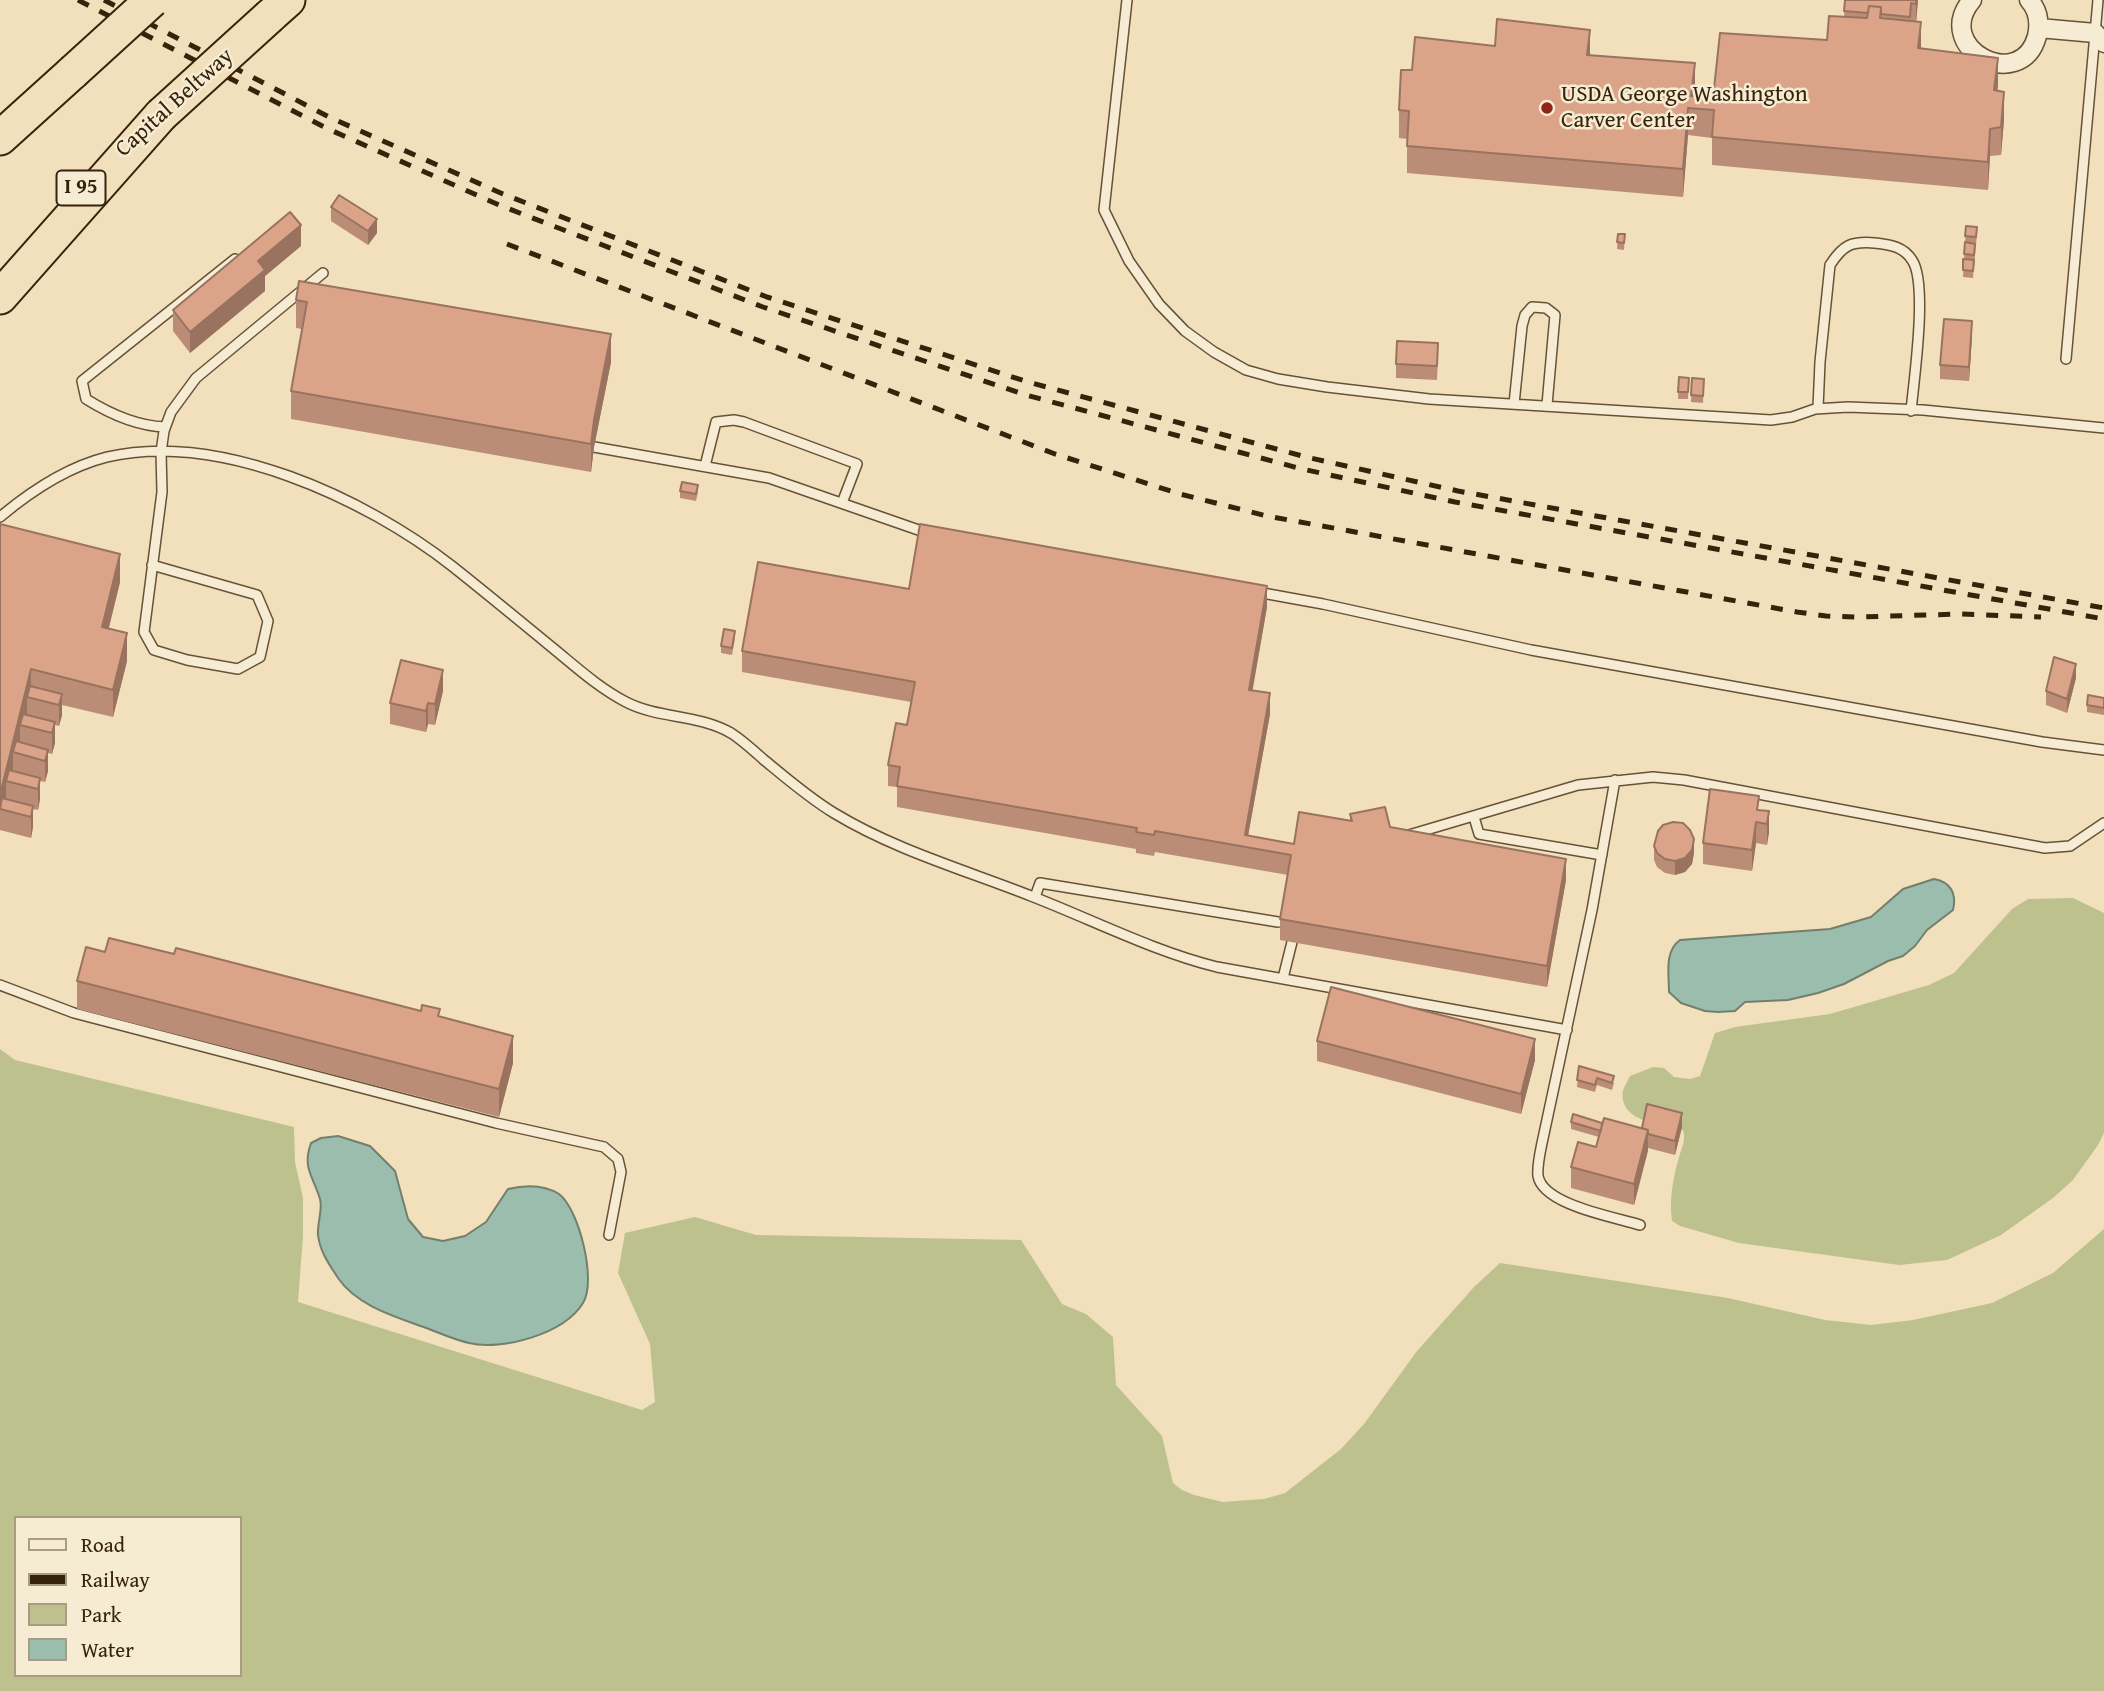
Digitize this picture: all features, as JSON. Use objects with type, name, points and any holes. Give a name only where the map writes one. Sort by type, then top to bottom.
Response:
[{"type":"highway","points":[[0,138],[152,0]]},
{"type":"highway","name":"Capital Beltway","points":[[0,261],[279,8]]},
{"type":"highway","points":[[0,297],[161,115]]},
{"type":"street","points":[[1972,0],[1966,6],[1962,32],[1973,53],[1995,64],[2018,60],[2035,43],[2039,28],[2038,18],[2029,0]]},
{"type":"street","points":[[2039,28],[2101,33]]},
{"type":"lane","points":[[1127,0],[1104,210],[1129,261],[1158,304],[1185,331],[1246,370],[1278,379],[1327,387],[1429,399],[1770,420],[1792,417],[1818,408],[1911,411],[2104,428]]},
{"type":"lane","points":[[2066,359],[2101,33],[2098,0]]},
{"type":"lane","points":[[1818,408],[1830,265],[1839,251],[1856,242],[1899,246],[1912,260],[1918,275],[1919,312],[1911,411]]},
{"type":"lane","points":[[165,428],[147,426],[100,408],[86,399],[82,381],[246,250]]},
{"type":"lane","points":[[152,565],[257,595],[268,621],[260,657],[238,669],[187,660],[154,650],[144,632],[152,565],[162,492],[161,452],[165,428],[182,394],[195,378],[323,273]]},
{"type":"lane","points":[[1514,404],[1522,326],[1525,315],[1532,306],[1546,308],[1555,316],[1547,405]]},
{"type":"lane","points":[[705,466],[716,422],[744,422],[857,464],[842,503]]},
{"type":"lane","points":[[594,447],[769,478],[939,536]]},
{"type":"lane","points":[[0,517],[20,500],[59,475],[105,458],[143,451],[228,460],[275,470],[380,518],[448,563],[590,678],[624,701],[638,707],[698,719],[733,734],[833,813],[883,839],[1035,897],[1181,958],[1217,967],[1567,1030]]},
{"type":"lane","points":[[1240,589],[1323,604],[1531,650],[2029,740],[2104,750]]},
{"type":"lane","points":[[1400,836],[1474,817],[1578,785],[1653,777],[1684,780],[2045,848],[2070,846],[2104,823]]},
{"type":"lane","points":[[1615,780],[1567,1030],[1542,1143],[1538,1177],[1544,1190],[1565,1203],[1640,1225]]},
{"type":"lane","points":[[1474,817],[1479,834],[1602,855]]},
{"type":"lane","points":[[1035,897],[1040,883],[1278,922]]},
{"type":"lane","points":[[1283,978],[1292,942]]},
{"type":"lane","points":[[0,985],[74,1013],[457,1113],[604,1147],[618,1159],[621,1172],[609,1235]]},
{"type":"green space","points":[[2073,898],[2104,913],[2104,1133],[2073,1180],[2053,1198],[2001,1235],[1947,1260],[1899,1265],[1739,1243],[1680,1226],[1672,1221],[1672,1189],[1684,1140],[1683,1130],[1654,1124],[1635,1116],[1627,1109],[1623,1101],[1623,1091],[1630,1076],[1653,1067],[1664,1068],[1674,1077],[1690,1079],[1700,1076],[1715,1033],[1735,1027],[1830,1014],[1929,985],[1954,973],[2012,909],[2028,899]]},
{"type":"green space","points":[[0,1049],[15,1060],[294,1127],[295,1162],[303,1198],[298,1302],[642,1410],[655,1402],[650,1344],[618,1273],[625,1233],[695,1217],[756,1235],[1021,1240],[1062,1304],[1086,1314],[1113,1337],[1116,1385],[1162,1436],[1173,1483],[1194,1495],[1223,1502],[1264,1499],[1285,1493],[1341,1449],[1364,1424],[1417,1351],[1474,1287],[1500,1263],[1728,1298],[1825,1320],[1871,1325],[1913,1320],[1992,1303],[2053,1273],[2104,1229],[2104,1691],[0,1691]]},
{"type":"water","points":[[1934,879],[1949,886],[1954,899],[1953,910],[1927,930],[1903,956],[1844,984],[1788,1000],[1745,1002],[1735,1011],[1718,1012],[1705,1011],[1681,1003],[1669,992],[1669,957],[1680,940],[1830,929],[1871,917],[1903,889]]},
{"type":"water","points":[[338,1136],[370,1146],[395,1171],[408,1219],[423,1237],[443,1241],[465,1236],[486,1222],[508,1189],[534,1186],[559,1194],[573,1214],[584,1246],[588,1279],[583,1303],[562,1323],[531,1338],[483,1345],[459,1340],[391,1315],[356,1297],[338,1278],[325,1258],[318,1235],[321,1203],[308,1166],[311,1143],[321,1138]]},
{"type":"building","points":[[1845,0],[1916,0],[1916,4],[1911,3],[1910,17],[1881,14],[1881,7],[1869,6],[1868,13],[1844,11]]},
{"type":"building","name":"USDA George Washington Carver Center","points":[[1869,6],[1881,7],[1880,18],[1921,22],[1918,48],[1998,58],[1994,90],[2004,92],[2001,127],[1990,129],[1988,162],[1712,137],[1714,110],[1688,108],[1683,169],[1407,146],[1409,111],[1399,110],[1401,70],[1412,70],[1415,37],[1495,46],[1497,19],[1590,30],[1587,55],[1695,63],[1691,96],[1713,98],[1720,33],[1827,40],[1829,16],[1867,18]]},
{"type":"building","points":[[339,195],[377,219],[368,231],[331,207]]},
{"type":"building","points":[[290,212],[301,225],[258,261],[265,270],[190,332],[173,310]]},
{"type":"building","points":[[1966,226],[1977,227],[1976,237],[1965,236]]},
{"type":"building","points":[[1618,234],[1625,234],[1624,243],[1617,242]]},
{"type":"building","points":[[1965,242],[1975,244],[1974,255],[1964,254]]},
{"type":"building","points":[[1963,259],[1974,260],[1973,271],[1963,270]]},
{"type":"building","points":[[299,281],[611,334],[591,444],[291,391],[307,302],[296,300]]},
{"type":"building","points":[[1944,319],[1972,321],[1969,367],[1940,365]]},
{"type":"building","points":[[1397,341],[1438,343],[1437,366],[1396,364]]},
{"type":"building","points":[[1679,377],[1689,378],[1688,392],[1678,392]]},
{"type":"building","points":[[1692,378],[1704,379],[1703,396],[1691,395]]},
{"type":"building","points":[[682,482],[698,485],[696,494],[680,491]]},
{"type":"building","points":[[0,524],[120,554],[102,627],[127,633],[113,690],[31,669],[0,795]]},
{"type":"building","points":[[920,524],[1267,586],[1249,690],[1270,693],[1245,835],[1294,844],[1299,812],[1352,821],[1350,814],[1385,807],[1390,827],[1566,859],[1547,966],[1280,919],[1291,855],[1155,831],[1154,835],[1136,832],[1137,828],[897,786],[900,767],[888,765],[896,723],[907,725],[915,682],[742,651],[758,562],[909,589]]},
{"type":"building","points":[[724,629],[735,631],[732,648],[721,646]]},
{"type":"building","points":[[2054,657],[2076,664],[2067,699],[2046,691]]},
{"type":"building","points":[[401,660],[443,670],[435,704],[428,703],[426,711],[390,703]]},
{"type":"building","points":[[30,686],[62,694],[59,705],[27,697]]},
{"type":"building","points":[[2088,695],[2104,698],[2104,708],[2087,705]]},
{"type":"building","points":[[23,714],[55,722],[52,733],[20,725]]},
{"type":"building","points":[[16,741],[48,750],[45,761],[13,752]]},
{"type":"building","points":[[9,770],[40,778],[38,789],[6,781]]},
{"type":"building","points":[[1710,789],[1759,796],[1757,810],[1769,811],[1767,824],[1756,822],[1752,850],[1703,843]]},
{"type":"building","points":[[2,798],[33,806],[31,817],[0,809]]},
{"type":"building","points":[[1683,823],[1694,839],[1692,850],[1685,858],[1675,861],[1665,859],[1657,853],[1654,846],[1658,831],[1663,825]]},
{"type":"building","points":[[109,938],[174,954],[176,948],[421,1011],[422,1005],[440,1009],[438,1016],[513,1036],[499,1089],[77,981],[86,947],[105,952]]},
{"type":"building","points":[[1331,987],[1535,1039],[1521,1094],[1317,1041]]},
{"type":"building","points":[[1579,1066],[1614,1076],[1612,1083],[1597,1078],[1595,1085],[1577,1080]]},
{"type":"building","points":[[1647,1104],[1682,1113],[1675,1141],[1648,1134],[1648,1130],[1642,1128]]},
{"type":"building","points":[[1573,1114],[1602,1123],[1601,1131],[1571,1122]]},
{"type":"building","points":[[1604,1118],[1648,1130],[1634,1184],[1571,1167],[1578,1142],[1596,1147]]},
{"type":"railway","points":[[78,0],[326,128],[499,205],[763,307],[1026,395],[1302,469],[1455,502],[2104,619]]},
{"type":"railway","points":[[104,0],[331,118],[503,194],[767,297],[1028,382],[1306,457],[1458,491],[2104,608]]},
{"type":"railway","points":[[507,244],[1055,454],[1180,494],[1267,516],[1826,616],[1961,614],[2041,617]]},
{"type":"place","name":"USDA George Washington Carver Center","points":[[1547,108]]}]
